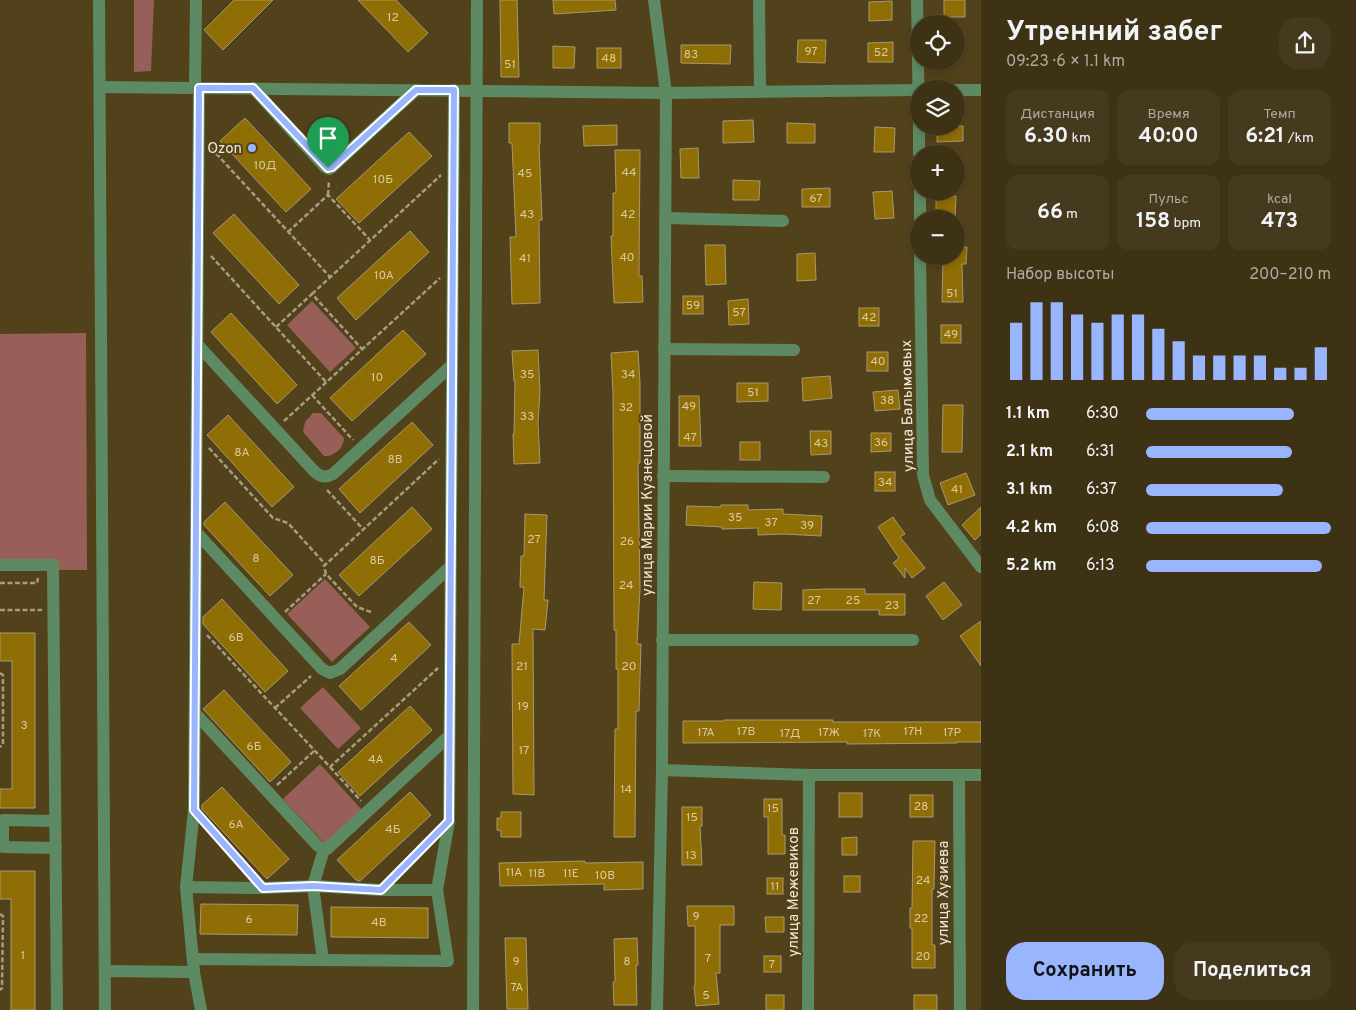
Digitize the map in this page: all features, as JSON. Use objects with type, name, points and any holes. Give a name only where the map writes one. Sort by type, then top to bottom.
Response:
[{"type":"street","points":[[99,0],[105,1010]]},
{"type":"street","points":[[196,0],[199,135],[194,810],[186,887],[194,965],[201,1010]]},
{"type":"street","points":[[473,1010],[477,0]]},
{"type":"street","name":"улица Марии Кузнецовой","points":[[654,0],[666,93],[662,770],[657,1010]]},
{"type":"street","points":[[759,0],[760,91]]},
{"type":"street","points":[[917,0],[919,80]]},
{"type":"street","points":[[100,87],[666,93],[910,90]]},
{"type":"street","points":[[253,88],[328,168],[332,167],[416,90]]},
{"type":"street","points":[[105,971],[194,965],[323,960],[448,962],[437,890],[449,821],[454,90]]},
{"type":"street","points":[[965,90],[981,90]]},
{"type":"street","points":[[665,218],[783,221]]},
{"type":"street","name":"улица Балымовых","points":[[920,265],[923,475],[930,500],[981,567]]},
{"type":"street","points":[[198,344],[314,471],[318,475],[325,477],[333,474],[452,365]]},
{"type":"street","points":[[664,350],[794,350]]},
{"type":"street","points":[[663,476],[824,477]]},
{"type":"street","points":[[196,532],[320,667],[330,673],[340,669],[450,567]]},
{"type":"street","points":[[0,565],[53,565],[57,1010]]},
{"type":"street","points":[[662,640],[913,640]]},
{"type":"street","points":[[195,713],[320,848],[324,850]]},
{"type":"street","points":[[323,960],[313,886],[324,850],[449,736]]},
{"type":"street","points":[[662,770],[809,775],[981,775]]},
{"type":"street","name":"улица Межевиков","points":[[808,1010],[809,775]]},
{"type":"street","name":"улица Хузиева","points":[[959,775],[960,1010]]},
{"type":"street","points":[[55,821],[3,820],[3,848],[56,848]]},
{"type":"street","points":[[186,887],[263,888],[313,886],[381,890],[437,890]]},
{"type":"path","points":[[199,135],[330,277]]},
{"type":"path","points":[[276,327],[453,164]]},
{"type":"path","points":[[288,232],[328,195],[370,240]]},
{"type":"path","points":[[198,243],[326,382]]},
{"type":"path","points":[[275,429],[452,266]]},
{"type":"path","points":[[312,294],[362,349]]},
{"type":"path","points":[[312,395],[361,448]]},
{"type":"path","points":[[197,436],[273,518],[288,524],[325,564]]},
{"type":"path","points":[[371,612],[357,607],[326,574],[324,570],[325,564],[451,448]]},
{"type":"path","points":[[325,477],[325,485],[329,493],[362,529]]},
{"type":"path","points":[[0,583],[37,583],[38,573]]},
{"type":"path","points":[[276,620],[326,574]]},
{"type":"path","points":[[0,610],[54,610]]},
{"type":"path","points":[[196,622],[369,810]]},
{"type":"path","points":[[330,767],[450,657]]},
{"type":"path","points":[[275,708],[320,667]]},
{"type":"path","points":[[0,673],[3,675],[3,744],[0,747]]},
{"type":"path","points":[[269,792],[314,750]]},
{"type":"path","points":[[194,810],[263,888]]},
{"type":"path","points":[[381,890],[449,821]]},
{"type":"path","points":[[1,916],[1,988]]},
{"type":"shaded area","points":[[134,0],[154,0],[151,71],[134,72]]},
{"type":"shaded area","points":[[312,301],[356,348],[330,372],[287,325]]},
{"type":"shaded area","points":[[86,333],[87,570],[0,570],[0,334]]},
{"type":"shaded area","points":[[313,413],[321,413],[344,438],[340,448],[331,455],[324,456],[303,432],[305,422]]},
{"type":"shaded area","points":[[325,579],[370,627],[332,662],[287,614]]},
{"type":"shaded area","points":[[323,687],[361,728],[338,749],[300,708]]},
{"type":"shaded area","points":[[320,764],[362,810],[325,844],[283,799]]},
{"type":"building","points":[[234,0],[273,0],[223,50],[204,30]]},
{"type":"building","points":[[358,0],[396,0],[428,33],[408,52]]},
{"type":"building","points":[[500,0],[517,0],[519,77],[501,77]]},
{"type":"building","points":[[553,0],[615,0],[616,10],[554,14]]},
{"type":"building","points":[[944,0],[965,0],[965,15],[944,15]]},
{"type":"building","points":[[892,1],[892,20],[869,21],[869,2]]},
{"type":"building","points":[[798,40],[826,40],[825,63],[797,62]]},
{"type":"building","points":[[893,42],[893,62],[868,62],[868,43]]},
{"type":"building","points":[[681,45],[731,45],[730,64],[681,63]]},
{"type":"building","points":[[553,46],[575,47],[574,68],[553,68]]},
{"type":"building","points":[[597,48],[621,48],[621,68],[597,68]]},
{"type":"building","points":[[245,118],[311,189],[286,212],[220,141]]},
{"type":"building","points":[[753,120],[754,142],[723,143],[723,121]]},
{"type":"building","points":[[509,123],[540,123],[542,220],[539,220],[540,303],[512,304],[510,237],[516,237],[512,143],[509,143]]},
{"type":"building","points":[[787,123],[815,124],[815,143],[787,143]]},
{"type":"building","points":[[617,125],[617,145],[584,146],[583,126]]},
{"type":"building","points":[[875,127],[895,128],[894,152],[874,152]]},
{"type":"building","points":[[409,132],[432,156],[359,223],[336,199]]},
{"type":"building","points":[[937,135],[963,135],[963,141],[937,142]]},
{"type":"building","points":[[698,148],[699,178],[681,178],[680,149]]},
{"type":"building","points":[[615,150],[640,150],[639,276],[642,276],[643,302],[614,303],[611,236],[613,236],[613,193],[616,193]]},
{"type":"building","points":[[733,180],[760,181],[759,200],[733,200]]},
{"type":"building","points":[[830,188],[830,207],[802,207],[802,189]]},
{"type":"building","points":[[892,191],[894,218],[875,219],[873,192]]},
{"type":"building","points":[[936,200],[956,200],[955,210],[936,210]]},
{"type":"building","points":[[234,214],[299,285],[279,304],[213,233]]},
{"type":"building","points":[[410,231],[429,252],[356,320],[337,298]]},
{"type":"building","points":[[705,245],[725,245],[726,284],[706,285]]},
{"type":"building","points":[[965,247],[967,247],[966,264]]},
{"type":"building","points":[[815,253],[816,280],[797,281],[797,254]]},
{"type":"building","points":[[943,265],[962,265],[963,302],[942,302]]},
{"type":"building","points":[[683,296],[703,296],[703,314],[683,314]]},
{"type":"building","points":[[748,299],[749,324],[729,325],[728,301]]},
{"type":"building","points":[[859,308],[879,308],[879,326],[859,326]]},
{"type":"building","points":[[231,313],[297,385],[277,404],[211,332]]},
{"type":"building","points":[[941,325],[961,325],[961,343],[941,343]]},
{"type":"building","points":[[403,330],[426,354],[352,421],[330,398]]},
{"type":"building","points":[[538,350],[540,463],[514,464],[515,381],[512,351]]},
{"type":"building","points":[[638,351],[640,383],[640,463],[638,463],[640,589],[637,644],[641,644],[639,711],[636,711],[635,837],[614,837],[615,729],[618,729],[618,669],[616,669],[616,630],[614,630],[613,393],[611,353]]},
{"type":"building","points":[[867,352],[888,352],[888,371],[867,371]]},
{"type":"building","points":[[830,376],[832,398],[803,401],[802,378]]},
{"type":"building","points":[[737,383],[768,383],[768,401],[737,402]]},
{"type":"building","points":[[898,390],[900,409],[875,411],[873,392]]},
{"type":"building","points":[[679,396],[699,396],[701,446],[679,446]]},
{"type":"building","points":[[943,405],[963,405],[962,452],[942,452]]},
{"type":"building","points":[[228,415],[294,487],[272,507],[207,435]]},
{"type":"building","points":[[412,422],[433,445],[360,513],[339,489]]},
{"type":"building","points":[[810,431],[831,431],[831,454],[811,455]]},
{"type":"building","points":[[871,433],[891,433],[891,451],[871,452]]},
{"type":"building","points":[[740,442],[760,442],[760,460],[740,460]]},
{"type":"building","points":[[875,472],[895,472],[895,491],[875,491]]},
{"type":"building","points":[[966,473],[975,495],[948,505],[940,483]]},
{"type":"building","points":[[225,502],[293,575],[270,596],[204,525],[204,522]]},
{"type":"building","points":[[721,505],[748,505],[748,510],[783,509],[783,514],[822,516],[821,536],[758,535],[758,528],[722,529],[722,527],[686,525],[687,506],[721,507]]},
{"type":"building","points":[[412,507],[432,529],[359,596],[339,575]]},
{"type":"building","points":[[981,507],[981,534],[975,540],[962,525]]},
{"type":"building","points":[[525,514],[547,515],[544,600],[548,600],[545,630],[533,629],[534,795],[513,794],[512,644],[519,644],[524,587],[520,587],[521,556],[524,556]]},
{"type":"building","points":[[893,517],[905,534],[900,537],[925,568],[912,578],[905,568],[905,578],[893,563],[899,558],[878,527]]},
{"type":"building","points":[[754,582],[782,583],[781,610],[753,609]]},
{"type":"building","points":[[944,582],[962,605],[943,620],[926,596]]},
{"type":"building","points":[[865,589],[865,594],[905,594],[905,615],[879,615],[879,610],[803,610],[803,590]]},
{"type":"building","points":[[222,599],[288,671],[265,692],[203,624],[203,617]]},
{"type":"building","points":[[981,621],[981,666],[960,636]]},
{"type":"building","points":[[409,622],[431,645],[361,710],[339,686]]},
{"type":"building","points":[[0,633],[35,633],[35,808],[0,808],[0,789],[12,789],[12,661],[0,661]]},
{"type":"building","points":[[224,690],[291,762],[270,782],[203,709]]},
{"type":"building","points":[[410,706],[432,730],[360,796],[338,772]]},
{"type":"building","points":[[683,721],[981,722],[981,742],[847,744],[847,742],[683,743]]},
{"type":"building","points":[[222,787],[289,859],[267,879],[202,809],[202,805]]},
{"type":"building","points":[[410,792],[431,815],[360,881],[356,880],[337,860]]},
{"type":"building","points":[[839,793],[862,793],[862,817],[839,817]]},
{"type":"building","points":[[910,795],[933,795],[933,817],[910,817]]},
{"type":"building","points":[[764,799],[782,799],[782,835],[785,835],[785,854],[768,854],[768,817],[764,817]]},
{"type":"building","points":[[682,807],[702,807],[702,826],[700,826],[702,865],[682,865]]},
{"type":"building","points":[[501,812],[521,812],[521,837],[501,837],[501,831],[497,830],[497,818],[501,818]]},
{"type":"building","points":[[857,837],[857,855],[842,855],[842,838]]},
{"type":"building","points":[[913,841],[935,841],[934,889],[932,889],[932,945],[935,945],[935,968],[912,968],[910,908],[912,908]]},
{"type":"building","points":[[585,861],[585,863],[643,862],[643,889],[604,890],[604,884],[500,886],[499,863]]},
{"type":"building","points":[[0,871],[35,871],[35,1010],[11,1010],[11,899],[0,899]]},
{"type":"building","points":[[844,876],[860,876],[860,892],[844,892]]},
{"type":"building","points":[[767,878],[783,878],[783,894],[767,894]]},
{"type":"building","points":[[201,904],[298,905],[297,935],[200,934]]},
{"type":"building","points":[[687,906],[734,906],[734,925],[720,925],[720,973],[716,973],[719,1004],[696,1006],[694,986],[695,926],[688,926]]},
{"type":"building","points":[[331,907],[428,908],[428,938],[331,937]]},
{"type":"building","points":[[765,917],[784,917],[784,932],[766,932]]},
{"type":"building","points":[[505,938],[526,938],[528,1009],[507,1009]]},
{"type":"building","points":[[637,938],[637,1005],[614,1005],[614,939]]},
{"type":"building","points":[[764,956],[781,956],[781,972],[764,972]]},
{"type":"building","points":[[766,995],[784,995],[784,1010],[766,1010]]},
{"type":"building","points":[[914,995],[937,995],[937,1010],[914,1010]]},
{"type":"place","name":"Ozon","points":[[252,148]]},
{"type":"route","points":[[199,88],[253,88],[325,167],[328,168],[331,168],[416,90],[454,90],[449,821],[381,890],[313,886],[263,888],[194,810],[199,88]]}]
